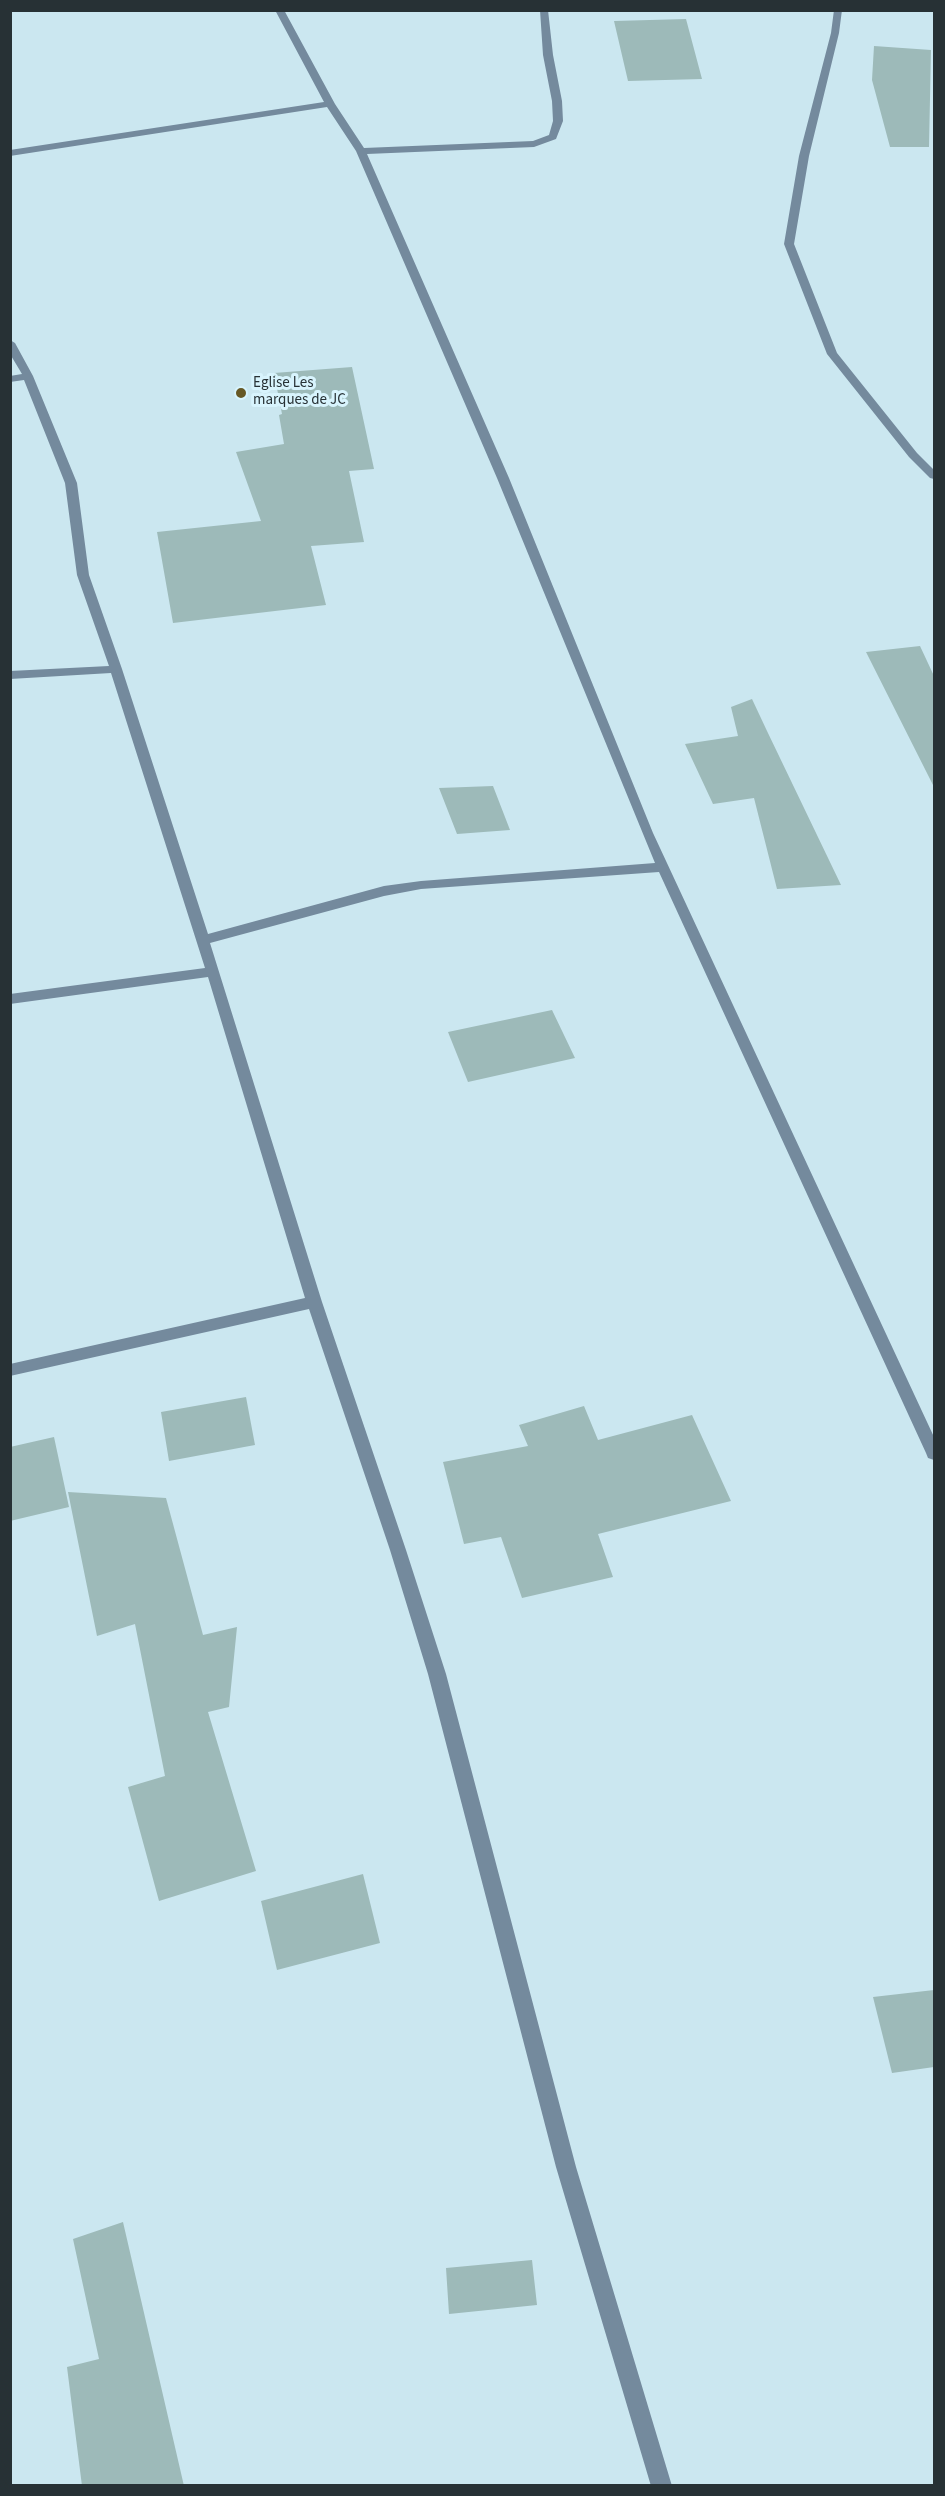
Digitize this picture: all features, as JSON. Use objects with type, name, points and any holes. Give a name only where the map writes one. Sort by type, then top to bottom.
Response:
[{"type":"street","points":[[279,10],[330,104],[362,151],[442,342],[503,478],[642,822],[934,1453]]},
{"type":"street","points":[[362,151],[534,144],[553,137],[558,121],[558,111],[548,55],[544,10]]},
{"type":"street","points":[[838,10],[835,33],[804,156],[789,244],[832,354],[913,455],[934,476]]},
{"type":"street","points":[[10,153],[330,104]]},
{"type":"street","points":[[10,343],[28,376],[71,483],[83,575],[116,669],[203,940],[314,1302],[398,1550],[437,1674],[566,2167],[662,2486]]},
{"type":"street","points":[[10,379],[28,376]]},
{"type":"street","points":[[10,675],[116,669]]},
{"type":"street","points":[[203,940],[384,891],[412,886],[663,867]]},
{"type":"street","points":[[10,999],[213,972]]},
{"type":"street","points":[[10,1370],[314,1302]]},
{"type":"building","points":[[686,19],[702,79],[628,81],[614,21]]},
{"type":"building","points":[[874,46],[931,50],[929,147],[890,147],[872,80]]},
{"type":"building","points":[[352,367],[374,469],[349,471],[364,542],[311,546],[326,605],[173,623],[157,532],[261,521],[236,452],[284,444],[279,415],[282,414],[274,373]]},
{"type":"building","points":[[920,646],[934,676],[934,787],[866,652]]},
{"type":"building","points":[[752,699],[841,885],[777,889],[754,798],[713,804],[685,744],[738,736],[731,707]]},
{"type":"building","points":[[493,786],[510,830],[457,834],[439,788]]},
{"type":"building","points":[[552,1010],[575,1058],[468,1082],[448,1032]]},
{"type":"building","points":[[246,1397],[255,1445],[169,1461],[161,1412]]},
{"type":"building","points":[[584,1406],[598,1440],[692,1415],[731,1501],[598,1534],[613,1577],[522,1598],[501,1537],[464,1544],[443,1462],[528,1446],[519,1425]]},
{"type":"building","points":[[54,1437],[69,1507],[10,1521],[10,1447]]},
{"type":"building","points":[[68,1492],[166,1498],[203,1635],[237,1627],[229,1707],[208,1712],[256,1871],[159,1901],[128,1787],[165,1776],[135,1624],[97,1636]]},
{"type":"building","points":[[363,1874],[380,1943],[277,1970],[261,1901]]},
{"type":"building","points":[[934,1990],[934,2067],[892,2073],[873,1997]]},
{"type":"building","points":[[123,2222],[184,2486],[82,2486],[67,2367],[99,2359],[73,2239]]},
{"type":"building","points":[[532,2260],[537,2305],[449,2314],[446,2268]]},
{"type":"place","name":"Eglise Les marques de JC","points":[[241,393]]}]
